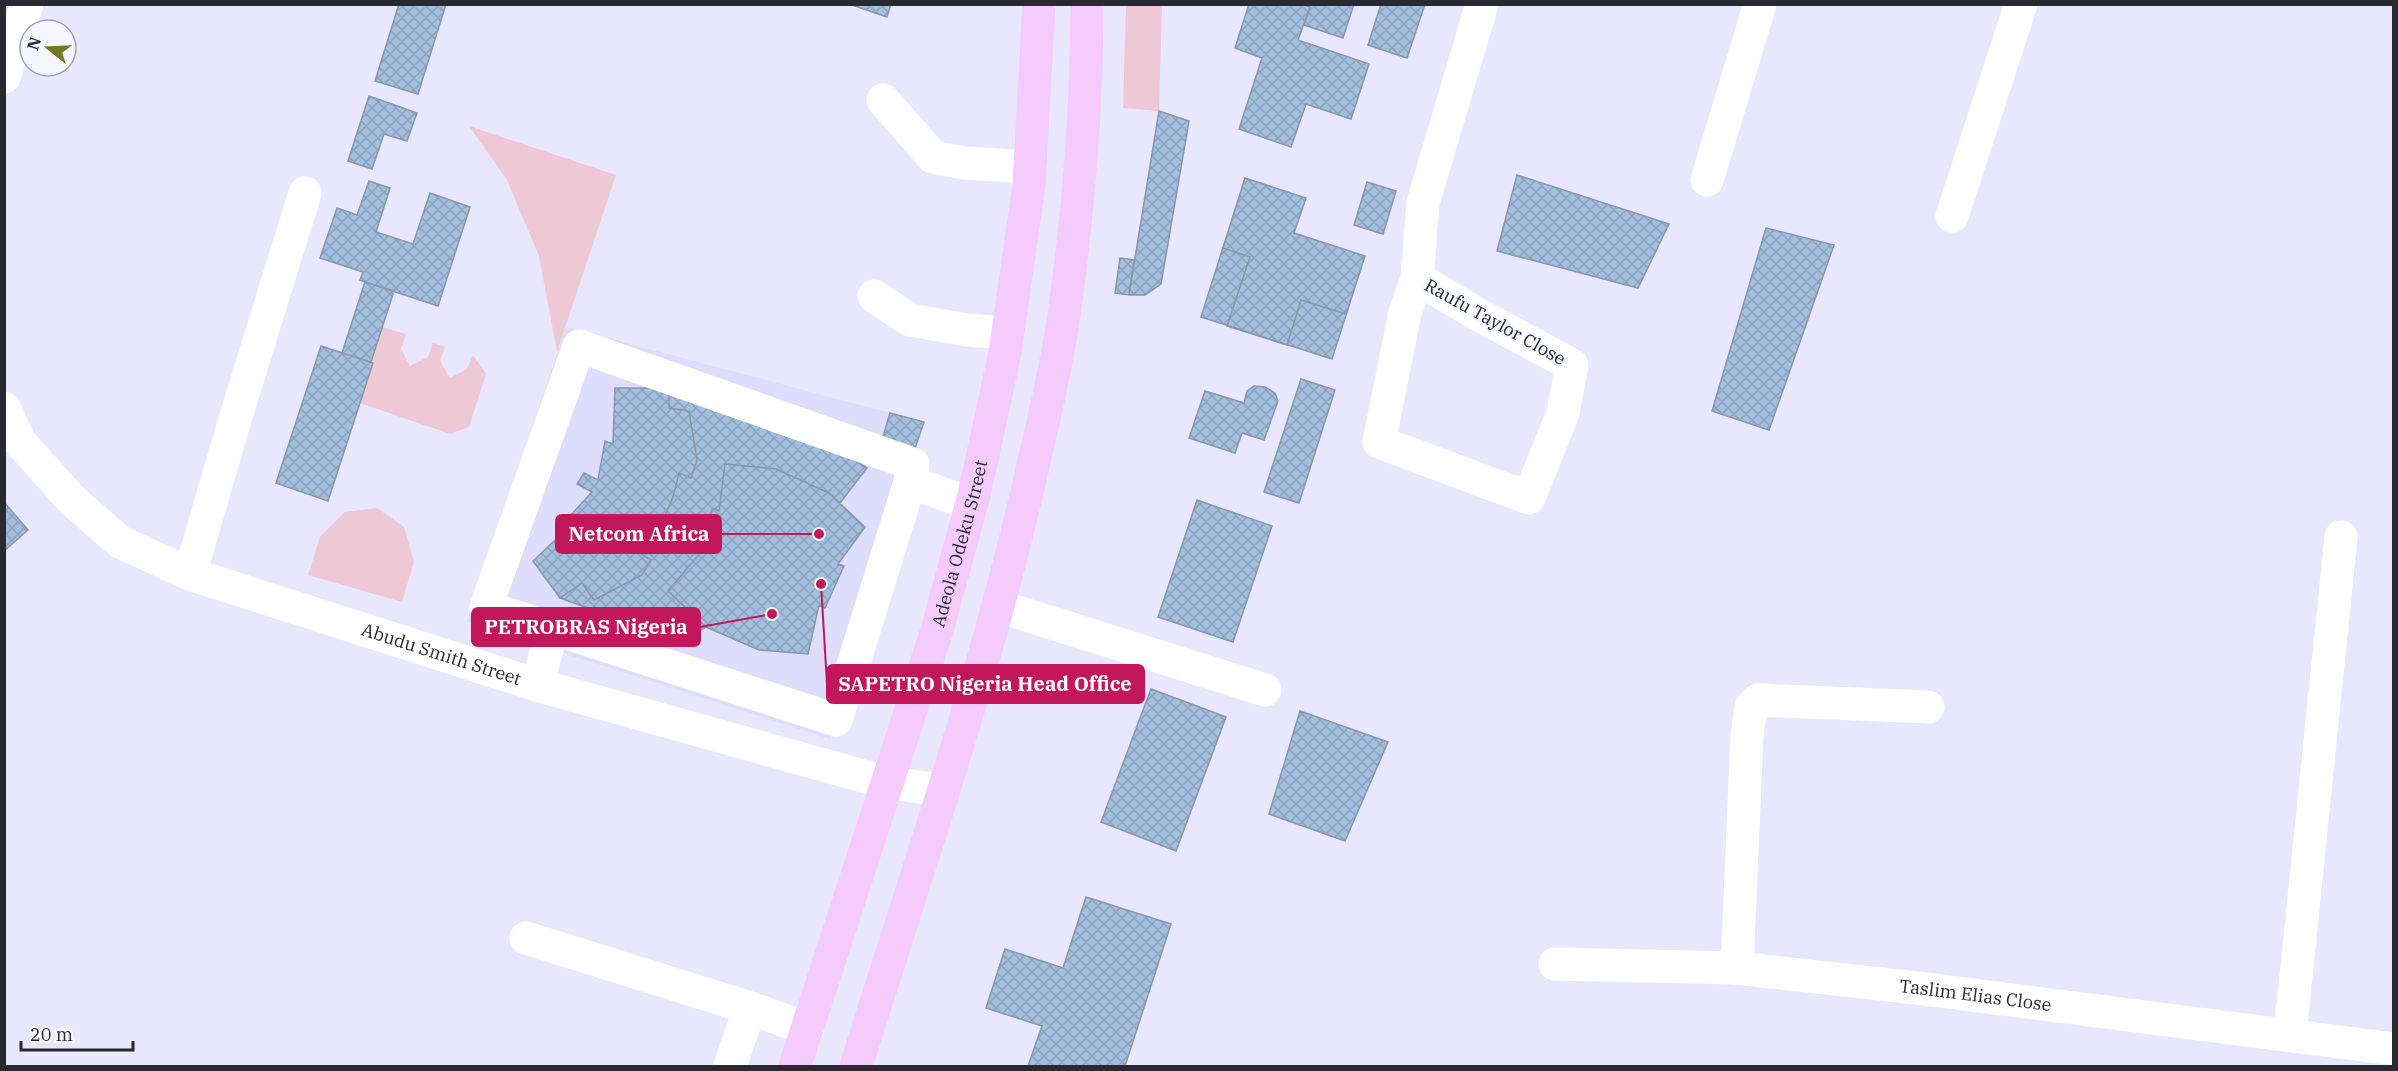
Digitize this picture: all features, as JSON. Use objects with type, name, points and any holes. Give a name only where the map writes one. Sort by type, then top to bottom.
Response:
[{"type":"main road","name":"Adeola Odeku Street","points":[[795,1066],[937,630],[971,504],[1008,333],[1030,167],[1039,4]]},
{"type":"main road","points":[[856,1066],[998,606],[1041,435],[1066,302],[1080,169],[1087,4]]},
{"type":"street","points":[[4,77],[27,4]]},
{"type":"street","name":"Raufu Taylor Close","points":[[1417,278],[1477,314],[1572,365],[1563,414],[1529,498],[1379,442],[1406,313],[1417,278],[1423,203],[1482,4]]},
{"type":"street","points":[[1707,180],[1760,4]]},
{"type":"street","points":[[1952,216],[2021,4]]},
{"type":"street","points":[[883,100],[933,157],[964,163],[1030,167]]},
{"type":"street","points":[[190,574],[305,193]]},
{"type":"street","points":[[874,296],[910,320],[967,330],[1008,333]]},
{"type":"street","points":[[579,346],[913,465],[910,482],[836,720],[486,607],[579,346]]},
{"type":"street","name":"Abudu Smith Street","points":[[4,408],[20,442],[72,500],[120,542],[190,574],[537,685],[888,783],[943,790]]},
{"type":"street","points":[[910,482],[971,504]]},
{"type":"street","points":[[2290,1035],[2341,537]]},
{"type":"street","points":[[998,606],[1265,690]]},
{"type":"street","points":[[537,685],[553,628]]},
{"type":"street","points":[[1737,968],[1747,736],[1751,707],[1758,700],[1928,707]]},
{"type":"street","points":[[526,938],[750,1008],[808,1029]]},
{"type":"street","name":"Taslim Elias Close","points":[[1555,964],[1737,968],[1929,989],[2394,1049]]},
{"type":"street","points":[[730,1066],[750,1008]]},
{"type":"shaded area","points":[[1126,5],[1162,5],[1159,111],[1123,108]]},
{"type":"shaded area","points":[[469,126],[616,175],[557,352],[539,256],[507,180]]},
{"type":"shaded area","points":[[382,327],[406,334],[401,349],[410,366],[428,357],[433,343],[445,347],[440,361],[450,378],[467,369],[473,355],[486,374],[469,427],[450,434],[360,403]]},
{"type":"shaded area","points":[[566,327],[924,422],[910,482],[830,739],[467,622]]},
{"type":"shaded area","points":[[377,508],[404,527],[414,562],[402,602],[308,575],[320,537],[345,512]]},
{"type":"building","points":[[399,4],[446,4],[418,94],[375,81]]},
{"type":"building","points":[[849,4],[891,4],[887,17]]},
{"type":"building","points":[[1249,4],[1303,4],[1310,7],[1298,40],[1369,64],[1351,119],[1306,104],[1291,147],[1239,129],[1262,58],[1235,48]]},
{"type":"building","points":[[1305,4],[1354,4],[1343,38],[1304,25],[1310,7]]},
{"type":"building","points":[[1381,4],[1425,4],[1407,58],[1368,45]]},
{"type":"building","points":[[369,96],[417,113],[407,141],[384,134],[372,169],[348,161]]},
{"type":"building","points":[[1159,111],[1189,121],[1161,284],[1145,295],[1129,295]]},
{"type":"building","points":[[1517,175],[1669,224],[1638,288],[1497,251]]},
{"type":"building","points":[[1245,178],[1306,198],[1294,233],[1365,256],[1346,314],[1301,300],[1287,345],[1227,326],[1250,257],[1223,248]]},
{"type":"building","points":[[1245,178],[1306,198],[1294,233],[1365,256],[1332,359],[1201,317]]},
{"type":"building","points":[[369,181],[390,188],[376,232],[413,244],[430,193],[470,207],[438,306],[360,280],[363,272],[320,258],[337,208],[357,215]]},
{"type":"building","points":[[1367,182],[1396,191],[1383,234],[1354,225]]},
{"type":"building","points":[[1766,228],[1834,245],[1769,430],[1712,411]]},
{"type":"building","points":[[1120,258],[1134,260],[1129,295],[1115,293]]},
{"type":"building","points":[[365,282],[394,291],[371,362],[342,353]]},
{"type":"building","points":[[321,346],[373,363],[328,501],[276,483]]},
{"type":"building","points":[[1301,379],[1335,390],[1299,503],[1264,492]]},
{"type":"building","points":[[1254,386],[1265,387],[1275,393],[1278,401],[1264,440],[1242,433],[1235,453],[1189,438],[1205,391],[1244,403],[1247,391]]},
{"type":"building","points":[[615,388],[669,388],[669,408],[689,411],[697,460],[691,478],[679,473],[673,497],[656,536],[641,554],[651,560],[642,575],[594,600],[582,583],[560,598],[533,561],[574,522],[568,518],[592,492],[577,484],[584,473],[598,480],[605,441],[613,444]]},
{"type":"building","points":[[669,388],[826,440],[867,468],[840,503],[829,493],[776,469],[725,464],[719,511],[713,508],[695,550],[701,552],[668,591],[706,627],[682,642],[560,598],[582,583],[594,600],[642,575],[651,560],[641,554],[656,536],[673,497],[679,473],[691,478],[697,460],[689,411],[669,408]]},
{"type":"building","points":[[890,413],[924,422],[911,460],[879,450]]},
{"type":"building","points":[[725,464],[776,469],[829,493],[865,527],[838,564],[844,566],[825,608],[819,605],[808,654],[759,650],[706,627],[668,591],[701,552],[695,550],[713,508],[719,511]]},
{"type":"building","points":[[1197,500],[1272,526],[1233,642],[1158,617]]},
{"type":"building","points":[[4,502],[28,530],[4,551]]},
{"type":"building","points":[[1151,689],[1226,717],[1176,851],[1101,822]]},
{"type":"building","points":[[1300,711],[1388,742],[1345,841],[1269,814]]},
{"type":"building","points":[[1086,897],[1171,924],[1125,1066],[1028,1066],[1042,1026],[986,1008],[1005,949],[1063,968]]},
{"type":"place","name":"Netcom Africa","points":[[819,534]]},
{"type":"place","name":"SAPETRO Nigeria Head Office","points":[[821,584]]},
{"type":"place","name":"PETROBRAS Nigeria","points":[[772,614]]}]
